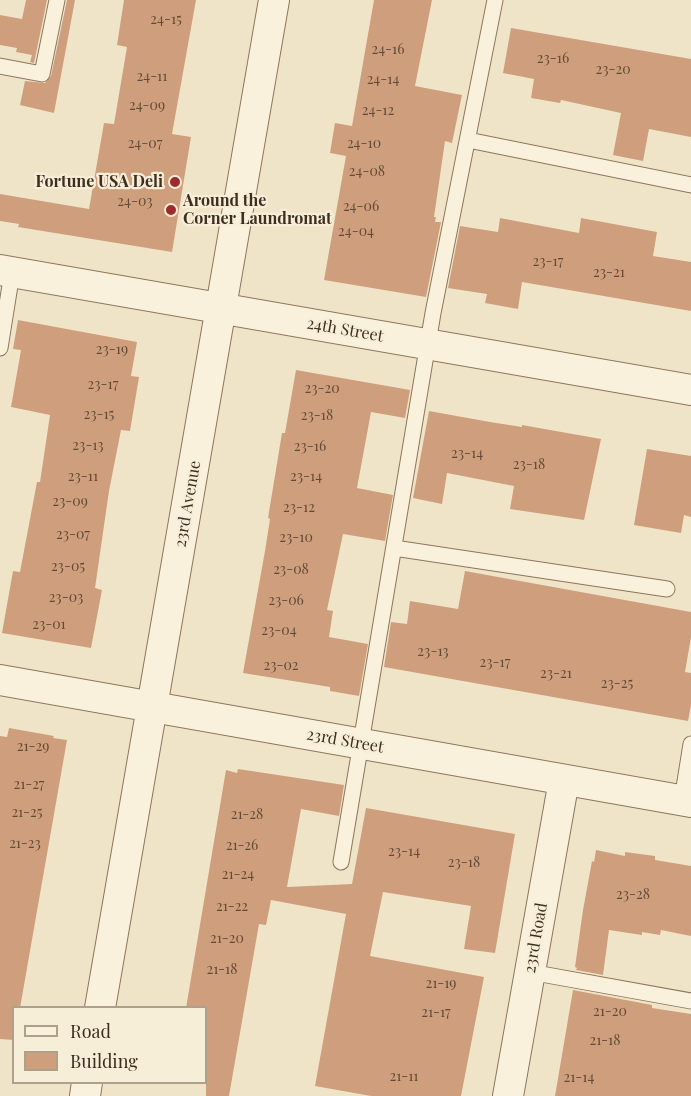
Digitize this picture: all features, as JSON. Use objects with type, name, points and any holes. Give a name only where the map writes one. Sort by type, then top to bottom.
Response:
[{"type":"street","name":"23rd Avenue","points":[[100,1006],[274,0]]},
{"type":"street","name":"24th Street","points":[[6,271],[691,390]]},
{"type":"street","name":"23rd Street","points":[[0,680],[687,801]]},
{"type":"street","name":"23rd Road","points":[[508,1096],[564,780]]},
{"type":"lane","points":[[0,66],[42,74],[57,0]]},
{"type":"lane","points":[[341,862],[428,345],[495,0]]},
{"type":"lane","points":[[468,140],[691,185]]},
{"type":"lane","points":[[0,348],[6,271]]},
{"type":"lane","points":[[394,548],[667,588]]},
{"type":"lane","points":[[687,801],[691,744]]},
{"type":"lane","points":[[530,972],[691,1001]]},
{"type":"building","points":[[26,0],[47,0],[34,63],[30,62],[32,55],[16,52],[17,48],[0,45],[0,15],[22,19]]},
{"type":"building","points":[[67,0],[75,0],[54,113],[20,105],[25,81],[45,83],[51,76]]},
{"type":"building","points":[[124,0],[196,0],[172,134],[191,137],[172,252],[18,227],[19,224],[0,221],[0,194],[89,209],[104,123],[114,124],[127,47],[117,45]]},
{"type":"building","points":[[374,0],[432,0],[415,86],[462,95],[452,143],[445,141],[434,217],[436,217],[435,222],[441,222],[426,297],[324,280],[346,156],[330,153],[335,123],[352,126]]},
{"type":"building","points":[[511,28],[691,59],[691,137],[649,129],[643,161],[613,155],[621,113],[561,100],[560,103],[531,98],[534,79],[503,73]]},
{"type":"building","points":[[500,218],[579,233],[581,218],[657,232],[653,256],[691,262],[691,311],[522,282],[518,309],[485,303],[487,294],[448,288],[460,226],[498,232]]},
{"type":"building","points":[[18,320],[137,342],[131,376],[139,377],[130,431],[121,430],[109,491],[95,588],[102,590],[91,648],[2,633],[13,571],[20,572],[37,482],[40,482],[50,415],[11,407],[21,350],[13,349]]},
{"type":"building","points":[[296,370],[410,390],[405,418],[371,412],[357,488],[393,495],[385,541],[343,534],[327,610],[333,611],[329,637],[368,644],[359,696],[330,691],[330,687],[243,673],[265,551],[282,433],[285,433]]},
{"type":"building","points":[[429,411],[601,439],[584,520],[510,509],[514,486],[447,473],[442,504],[413,498]]},
{"type":"building","points":[[647,449],[691,456],[691,517],[684,515],[681,533],[634,525]]},
{"type":"building","points":[[465,571],[691,612],[691,637],[685,672],[691,673],[691,705],[688,721],[384,667],[391,622],[407,624],[410,601],[458,609]]},
{"type":"building","points":[[9,728],[67,740],[20,1006],[12,1006],[12,1040],[0,1039],[0,736],[7,737]]},
{"type":"building","points":[[238,769],[344,785],[339,816],[301,809],[287,887],[352,884],[366,808],[515,834],[495,953],[464,949],[471,906],[383,892],[370,956],[484,977],[461,1096],[371,1096],[315,1086],[346,914],[271,900],[266,925],[259,924],[229,1096],[206,1096],[207,1006],[186,1006],[226,770],[237,773]]},
{"type":"building","points":[[596,850],[625,856],[625,852],[655,856],[655,860],[691,866],[691,936],[661,930],[660,935],[642,932],[642,935],[609,930],[603,975],[576,970],[583,910]]},
{"type":"building","points":[[573,990],[652,1005],[652,1008],[691,1014],[691,1096],[555,1096]]},
{"type":"place","name":"Fortune USA Deli","points":[[175,182]]},
{"type":"place","name":"Around the Corner Laundromat","points":[[171,210]]}]
